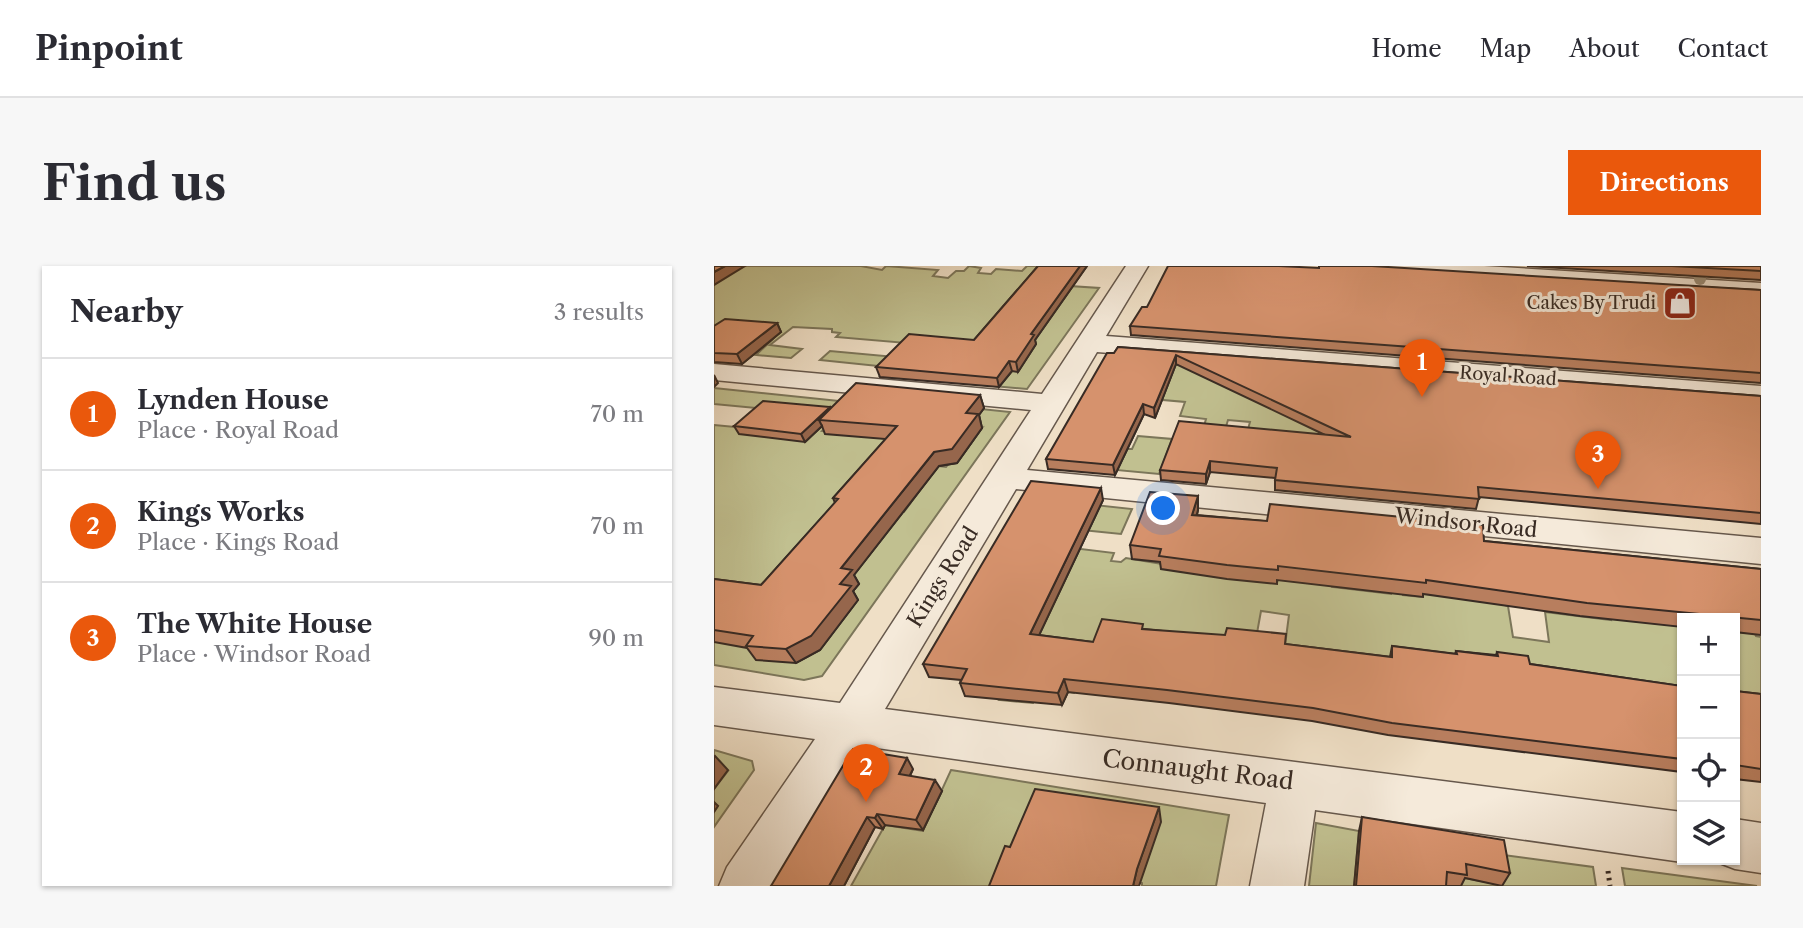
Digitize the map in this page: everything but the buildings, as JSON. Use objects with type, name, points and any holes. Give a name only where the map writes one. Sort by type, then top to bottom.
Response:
[{"type":"street","name":"Kings Road","points":[[746,886],[851,725],[1049,403],[1137,266]]},
{"type":"street","points":[[1373,266],[1652,275],[1761,290]]},
{"type":"street","name":"Royal Road","points":[[1088,342],[1761,396]]},
{"type":"street","points":[[714,372],[1049,403]]},
{"type":"street","name":"Windsor Road","points":[[1004,478],[1761,551]]},
{"type":"street","name":"Connaught Road","points":[[714,706],[1294,782],[1677,836]]},
{"type":"street","points":[[1277,886],[1294,782]]},
{"type":"street","points":[[1740,845],[1761,848]]},
{"type":"shaded area","points":[[714,266],[861,266],[882,270],[886,266],[938,270],[933,276],[948,278],[956,271],[964,271],[969,266],[981,268],[978,273],[991,274],[996,269],[1022,271],[1027,266],[1072,266],[1039,284],[1099,288],[1027,389],[880,376],[888,367],[820,360],[830,351],[895,357],[907,343],[836,337],[840,333],[832,332],[832,329],[793,327],[770,345],[802,349],[791,358],[756,355],[772,340],[714,333]]},
{"type":"shaded area","points":[[1110,359],[1330,377],[1478,473],[1480,498],[1245,440],[1250,422],[1228,420],[1221,443],[1202,433],[1206,419],[1180,416],[1185,402],[1129,397]]},
{"type":"shaded area","points":[[714,388],[849,402],[822,431],[888,439],[924,403],[1010,412],[822,676],[804,680],[714,665],[714,425],[746,428],[799,412],[714,404]],"holes":[[[982,428],[957,463],[950,462],[946,467],[904,462]],[[929,478],[904,512],[893,511],[838,580],[858,585],[847,598],[766,627]]]},
{"type":"shaded area","points":[[1138,436],[1172,439],[1159,474],[1116,470],[1126,449],[1132,449]]},
{"type":"shaded area","points":[[1030,498],[1132,509],[1121,534],[1082,530]]},
{"type":"shaded area","points":[[1338,538],[1332,587],[1391,594],[1394,544],[1405,545],[1403,595],[1422,597],[1422,581],[1508,606],[1513,637],[1549,642],[1545,612],[1611,620],[1597,567],[1677,623],[1677,727],[1492,748],[1484,667],[1281,676],[1289,615],[1261,611],[1255,644],[1088,655],[1074,693],[1068,692],[1077,663],[1051,659],[1033,703],[999,700],[1073,548],[1114,553],[1111,561],[1121,562],[1126,558],[1277,583],[1279,573]]},
{"type":"shaded area","points":[[1747,617],[1756,636],[1761,637],[1761,720],[1740,709],[1740,618]]},
{"type":"shaded area","points":[[714,750],[752,761],[754,770],[714,827],[714,812],[718,806],[714,803],[714,789],[728,771],[714,768]]},
{"type":"shaded area","points":[[951,770],[1229,815],[1216,886],[1142,886],[1142,883],[1012,860],[1001,886],[851,886],[885,825],[923,831]]},
{"type":"shaded area","points":[[1316,823],[1359,831],[1354,886],[1309,886]]},
{"type":"shaded area","points":[[1496,854],[1593,867],[1596,886],[1460,886],[1459,877],[1502,885]]},
{"type":"shaded area","points":[[1622,868],[1757,886],[1625,886]]},
{"type":"place","name":"Cakes By Trudi","points":[[1680,303]]},
{"type":"place","name":"Lynden House","points":[[1422,397]]},
{"type":"place","name":"The White House","points":[[1598,489]]},
{"type":"place","name":"Kings Works","points":[[866,802]]}]
